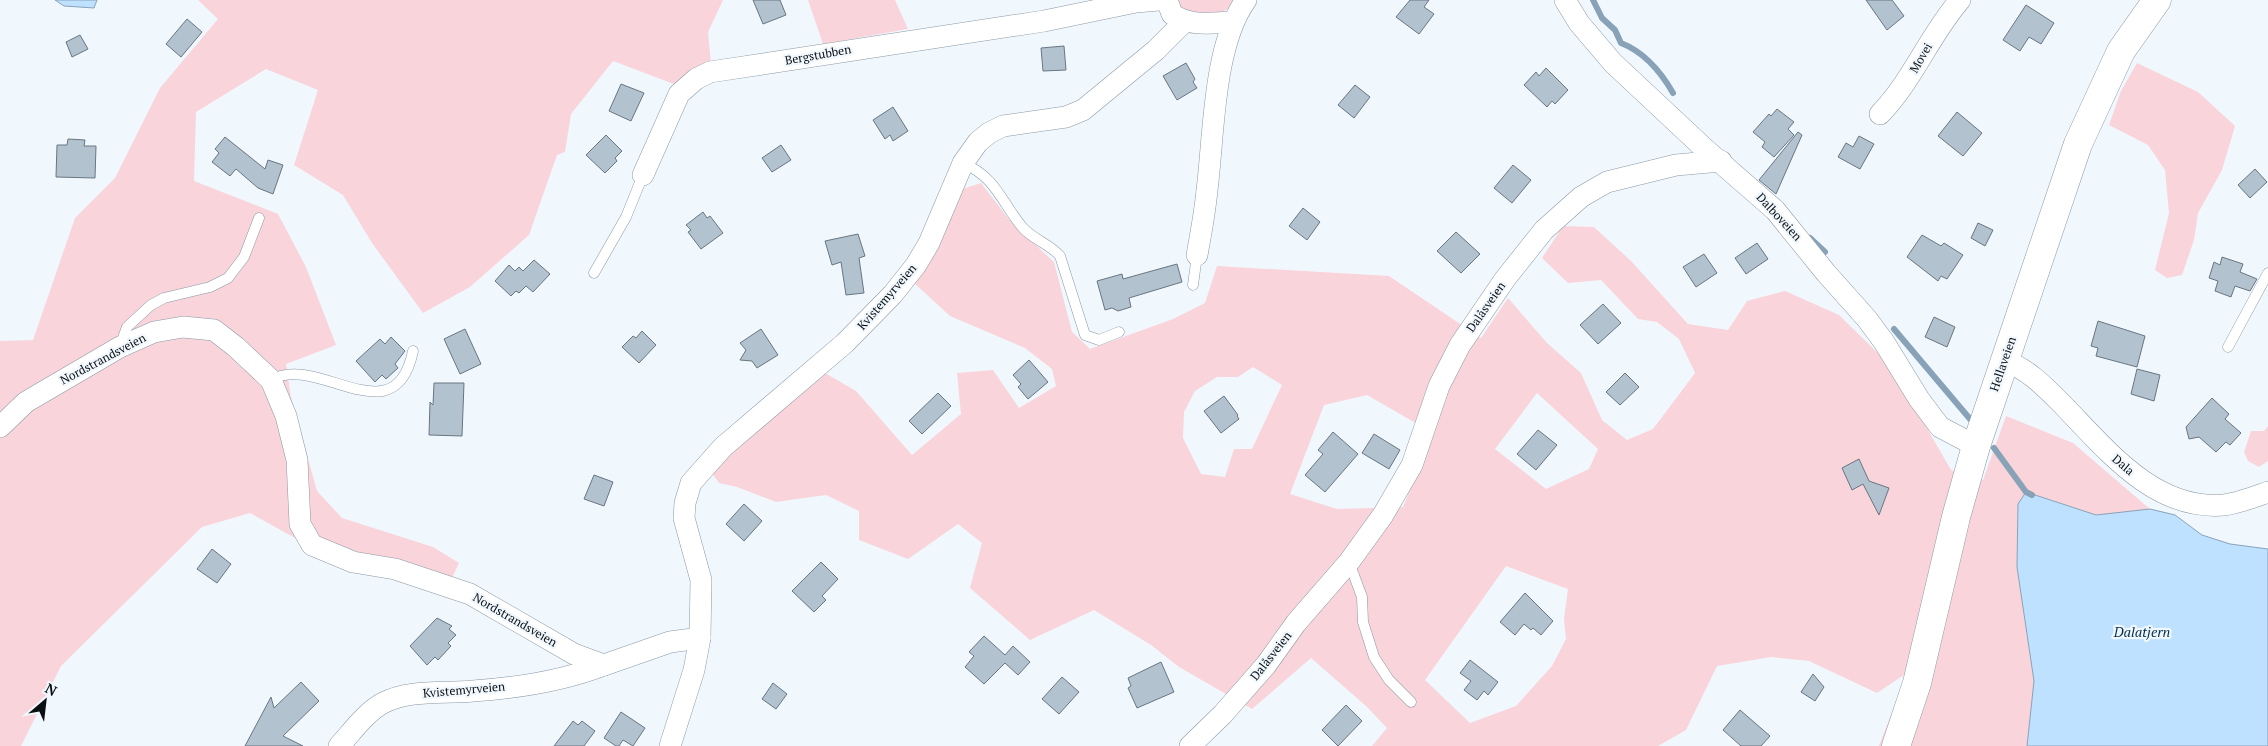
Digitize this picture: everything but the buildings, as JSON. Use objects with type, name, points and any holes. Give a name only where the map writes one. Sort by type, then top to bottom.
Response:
[{"type":"main road","name":"Hellaveien","points":[[1896,746],[1917,683],[1956,517],[1976,446],[2082,135],[2121,51],[2157,0]]},
{"type":"street","points":[[1163,0],[1172,14],[1185,21],[1199,24],[1233,22]]},
{"type":"street","name":"Bergstubben","points":[[643,175],[679,94],[710,72],[1044,21],[1136,2],[1163,0]]},
{"type":"street","points":[[1198,255],[1208,189],[1214,118],[1228,35],[1246,0]]},
{"type":"street","name":"Dalboveien","points":[[1566,0],[1583,29],[1613,63],[1705,149],[1776,210],[1867,319],[1884,342],[1919,399],[1940,427],[1976,446]]},
{"type":"street","name":"Movei","points":[[1880,114],[1898,95],[1941,24],[1960,0]]},
{"type":"street","name":"Kvistemyrveien","points":[[670,746],[694,670],[700,638],[701,580],[684,518],[685,503],[691,483],[723,447],[845,343],[893,294],[916,265],[929,243],[963,163],[978,142],[989,132],[1003,126],[1066,117],[1083,110],[1097,101],[1156,50],[1185,21]]},
{"type":"street","name":"Dalåsveien","points":[[1190,746],[1252,682],[1296,623],[1349,562],[1383,515],[1412,465],[1439,386],[1460,345],[1505,279],[1544,230],[1581,196],[1607,182],[1676,164],[1721,161]]},
{"type":"street","name":"Nordstrandsveien","points":[[0,427],[26,402],[120,347],[154,332],[183,326],[214,330],[236,346],[271,380],[286,416],[297,460],[300,524],[312,545],[353,562],[396,569],[470,594],[574,654],[604,665]]},
{"type":"street","name":"Dala","points":[[2005,361],[2018,366],[2041,384],[2119,462],[2158,490],[2186,501],[2216,505],[2225,505],[2268,492]]},
{"type":"street","points":[[604,665],[670,642],[700,638]]},
{"type":"street","name":"Kvistemyrveien","points":[[339,746],[372,711],[382,704],[399,697],[434,692],[483,691],[531,684],[580,674],[604,665]]},
{"type":"lane","points":[[963,163],[978,170],[991,181],[1025,230],[1052,246],[1060,256],[1085,335],[1099,340],[1118,332]]},
{"type":"lane","name":"Bergstubben","points":[[594,273],[622,224],[643,175]]},
{"type":"lane","points":[[120,347],[127,327],[151,305],[164,298],[210,287],[228,278],[244,257],[259,218]]},
{"type":"lane","points":[[1193,285],[1198,255]]},
{"type":"lane","points":[[2228,346],[2268,273]]},
{"type":"lane","points":[[271,380],[281,374],[306,374],[362,392],[382,391],[395,385],[405,374],[413,351]]},
{"type":"lane","points":[[1349,562],[1362,597],[1363,622],[1374,657],[1389,680],[1411,702]]},
{"type":"shaded area","points":[[198,0],[723,0],[708,32],[711,63],[679,86],[613,61],[571,114],[565,152],[557,155],[529,235],[470,287],[423,313],[372,243],[343,195],[294,165],[318,90],[266,69],[196,112],[194,181],[278,214],[306,267],[336,345],[286,364],[291,397],[317,491],[342,518],[433,547],[459,563],[451,580],[356,567],[295,538],[250,513],[202,527],[61,666],[21,746],[0,746],[0,341],[33,340],[75,218],[115,178],[160,88],[218,19]]},
{"type":"shaded area","points":[[808,0],[895,0],[908,29],[823,44]]},
{"type":"shaded area","points":[[1174,0],[1240,0],[1218,13],[1205,14],[1180,9]]},
{"type":"shaded area","points":[[2137,63],[2198,92],[2235,126],[2222,170],[2198,213],[2194,240],[2182,275],[2167,278],[2155,270],[2169,213],[2165,170],[2148,145],[2109,125],[2121,91]]},
{"type":"shaded area","points":[[981,183],[1011,222],[1054,262],[1072,332],[1090,349],[1173,319],[1205,303],[1217,266],[1389,276],[1481,338],[1508,298],[1547,343],[1581,373],[1602,420],[1627,440],[1653,429],[1695,373],[1679,339],[1657,322],[1638,319],[1601,280],[1568,283],[1542,258],[1563,226],[1594,227],[1631,261],[1688,324],[1728,330],[1747,301],[1785,291],[1839,315],[1891,366],[1951,470],[1983,480],[2006,416],[2073,443],[2150,509],[2096,515],[2026,492],[2017,567],[2034,681],[2027,746],[1879,746],[1907,673],[1877,693],[1809,661],[1771,657],[1717,666],[1686,730],[1658,746],[1372,746],[1387,728],[1366,706],[1311,658],[1252,709],[1179,667],[1151,645],[1094,610],[1030,640],[970,588],[982,543],[958,524],[908,559],[859,540],[859,511],[826,495],[776,502],[737,487],[719,483],[704,462],[806,362],[856,391],[912,455],[961,414],[957,373],[993,370],[1019,408],[1056,386],[1052,369],[1025,348],[950,316],[914,283],[962,189]],"holes":[[[1253,367],[1282,385],[1252,449],[1234,449],[1225,477],[1201,474],[1183,438],[1184,412],[1195,391],[1217,377],[1238,377]],[[1537,393],[1598,449],[1589,469],[1546,489],[1495,449]],[[1367,395],[1433,433],[1403,507],[1337,509],[1290,494],[1324,405]],[[1506,566],[1568,589],[1564,619],[1566,639],[1552,666],[1516,706],[1470,723],[1425,680]]]},
{"type":"shaded area","points":[[2268,426],[2268,461],[2259,467],[2248,461],[2244,452],[2251,431],[2264,431]]},
{"type":"water","points":[[55,0],[97,0],[94,8],[64,6]]},
{"type":"water","name":"Dalatjern","points":[[2026,492],[2096,515],[2150,509],[2175,515],[2202,535],[2230,544],[2268,549],[2268,746],[2027,746],[2034,681],[2017,567],[2018,504]]},
{"type":"waterway","points":[[1593,0],[1602,18],[1615,30],[1621,43],[1644,57],[1663,78],[1673,93]]},
{"type":"waterway","points":[[1810,238],[1825,252]]},
{"type":"waterway","points":[[1894,329],[1970,419]]},
{"type":"waterway","points":[[1994,448],[2026,492],[2032,495]]}]
